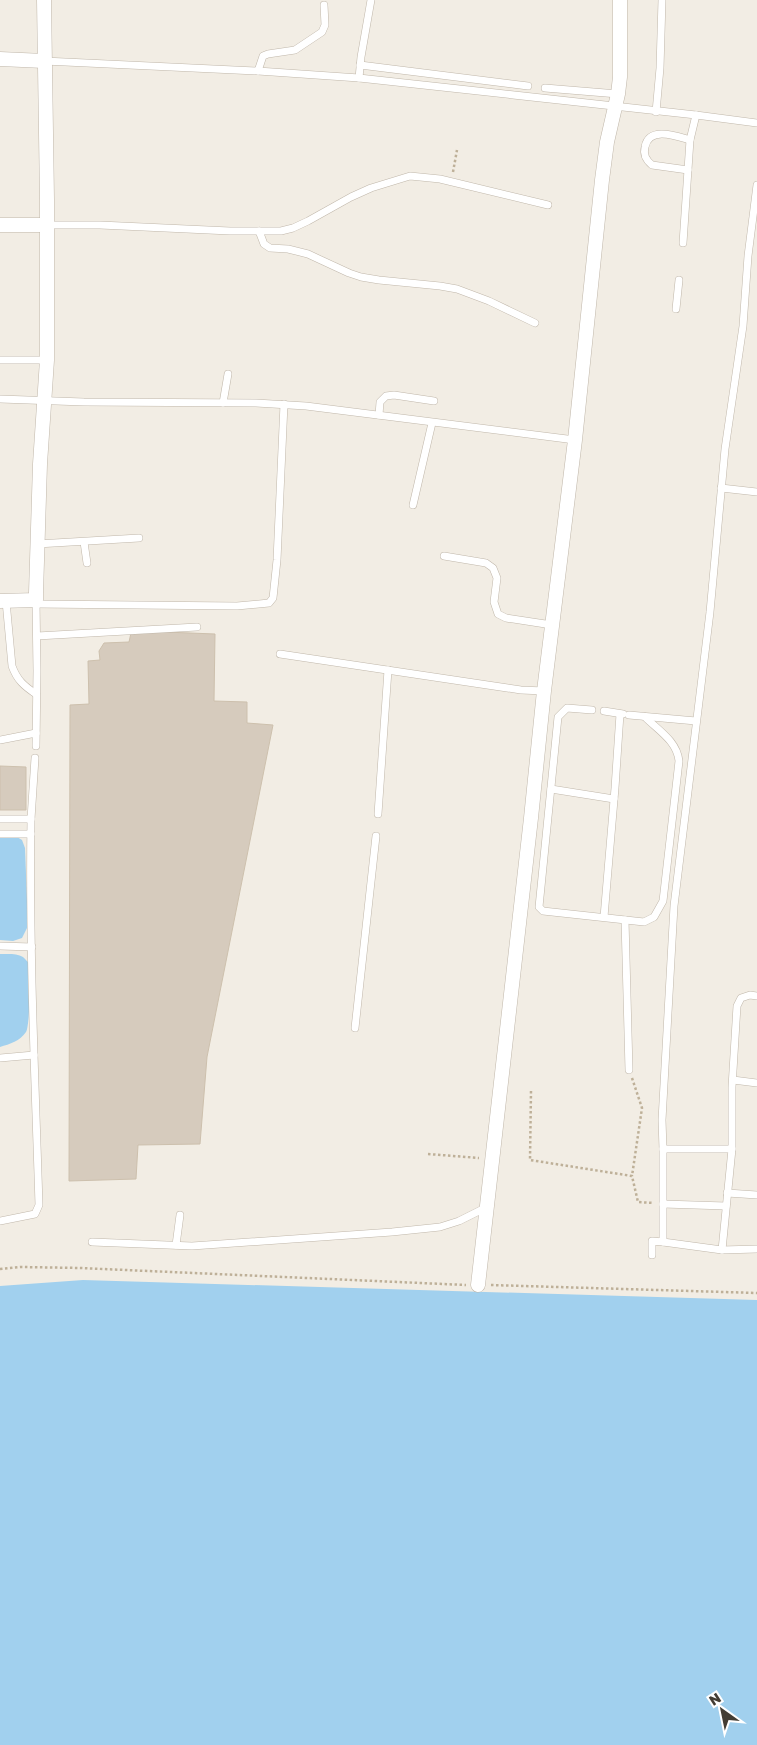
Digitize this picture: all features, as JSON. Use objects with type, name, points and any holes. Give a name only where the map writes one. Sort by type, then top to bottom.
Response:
[{"type":"street","points":[[3,601],[36,602],[37,544],[47,360],[44,0]]},
{"type":"street","points":[[478,1281],[532,818],[544,691],[575,440],[602,180],[607,142],[620,77],[620,0]]},
{"type":"street","points":[[0,60],[44,61]]},
{"type":"street","points":[[0,225],[46,225]]},
{"type":"lane","points":[[359,78],[371,0]]},
{"type":"lane","points":[[656,112],[660,68],[662,0]]},
{"type":"lane","points":[[258,71],[263,56],[295,50],[322,32],[325,25],[324,5]]},
{"type":"lane","points":[[44,61],[258,71],[359,78],[757,123]]},
{"type":"lane","points":[[360,65],[528,86]]},
{"type":"lane","points":[[545,88],[618,94]]},
{"type":"lane","points":[[683,243],[690,140],[696,115]]},
{"type":"lane","points":[[688,170],[652,165],[647,161],[644,154],[648,139],[655,134],[671,134],[690,140]]},
{"type":"lane","points":[[46,225],[281,231],[293,228],[371,188],[410,176],[451,181],[548,204]]},
{"type":"lane","points":[[663,1242],[664,1149],[662,1120],[674,906],[710,612],[725,449],[743,326],[748,256],[757,185]]},
{"type":"lane","points":[[259,231],[264,244],[270,248],[288,249],[308,254],[349,274],[361,277],[457,289],[490,301],[535,323]]},
{"type":"lane","points":[[676,309],[679,280]]},
{"type":"lane","points":[[0,360],[47,360]]},
{"type":"lane","points":[[223,402],[228,374]]},
{"type":"lane","points":[[379,415],[380,402],[386,396],[394,395],[434,401]]},
{"type":"lane","points":[[0,399],[284,404],[575,440]]},
{"type":"lane","points":[[36,746],[36,602],[237,606],[269,603],[274,598],[284,404]]},
{"type":"lane","points":[[413,505],[432,422]]},
{"type":"lane","points":[[722,488],[757,492]]},
{"type":"lane","points":[[37,544],[140,538]]},
{"type":"lane","points":[[84,542],[87,563]]},
{"type":"lane","points":[[444,556],[486,563],[493,568],[497,578],[494,602],[498,614],[506,618],[552,625]]},
{"type":"lane","points":[[3,601],[12,666],[15,675],[21,684],[36,694]]},
{"type":"lane","points":[[37,636],[197,627]]},
{"type":"lane","points":[[280,654],[521,690],[544,691]]},
{"type":"lane","points":[[378,814],[388,670]]},
{"type":"lane","points":[[592,710],[567,708],[558,717],[539,907],[543,911],[644,922],[654,917],[663,902],[679,761],[678,753],[673,745],[645,717]]},
{"type":"lane","points":[[604,711],[645,717],[696,721]]},
{"type":"lane","points":[[604,918],[614,799],[624,714]]},
{"type":"lane","points":[[0,740],[36,733]]},
{"type":"lane","points":[[0,1221],[35,1214],[39,1205],[32,947],[31,819],[35,758]]},
{"type":"lane","points":[[551,789],[614,799]]},
{"type":"lane","points":[[0,818],[31,819]]},
{"type":"lane","points":[[0,834],[31,834]]},
{"type":"lane","points":[[355,1028],[376,836]]},
{"type":"lane","points":[[625,920],[629,1070]]},
{"type":"lane","points":[[0,946],[32,947]]},
{"type":"lane","points":[[722,1250],[732,1149],[737,1006],[741,998],[757,996]]},
{"type":"lane","points":[[0,1058],[34,1055]]},
{"type":"lane","points":[[733,1080],[757,1083]]},
{"type":"lane","points":[[664,1149],[732,1149]]},
{"type":"lane","points":[[727,1193],[757,1195]]},
{"type":"lane","points":[[663,1204],[726,1206]]},
{"type":"lane","points":[[92,1242],[192,1246],[316,1238],[440,1227],[460,1221],[487,1207]]},
{"type":"lane","points":[[176,1245],[180,1215]]},
{"type":"lane","points":[[652,1255],[652,1241],[722,1250],[757,1249]]},
{"type":"path","points":[[451,181],[457,150]]},
{"type":"path","points":[[629,1070],[642,1108],[632,1176],[638,1202],[663,1204]]},
{"type":"path","points":[[531,1091],[530,1160],[632,1176]]},
{"type":"path","points":[[428,1154],[493,1160]]},
{"type":"path","points":[[0,1269],[21,1267],[80,1268],[258,1277],[478,1281],[757,1293]]},
{"type":"water","points":[[0,836],[17,837],[22,840],[25,848],[28,926],[22,938],[13,941],[0,940]]},
{"type":"water","points":[[0,954],[18,955],[28,962],[30,986],[26,1032],[18,1040],[0,1047]]},
{"type":"water","points":[[83,1280],[757,1300],[757,1745],[0,1745],[0,1286]]},
{"type":"building","points":[[140,631],[215,634],[214,701],[247,702],[247,723],[273,725],[207,1057],[200,1144],[138,1145],[136,1179],[69,1181],[70,705],[89,704],[88,661],[100,660],[99,651],[104,643],[129,642],[131,633]]},
{"type":"building","points":[[0,766],[26,767],[26,810],[0,810]]}]
